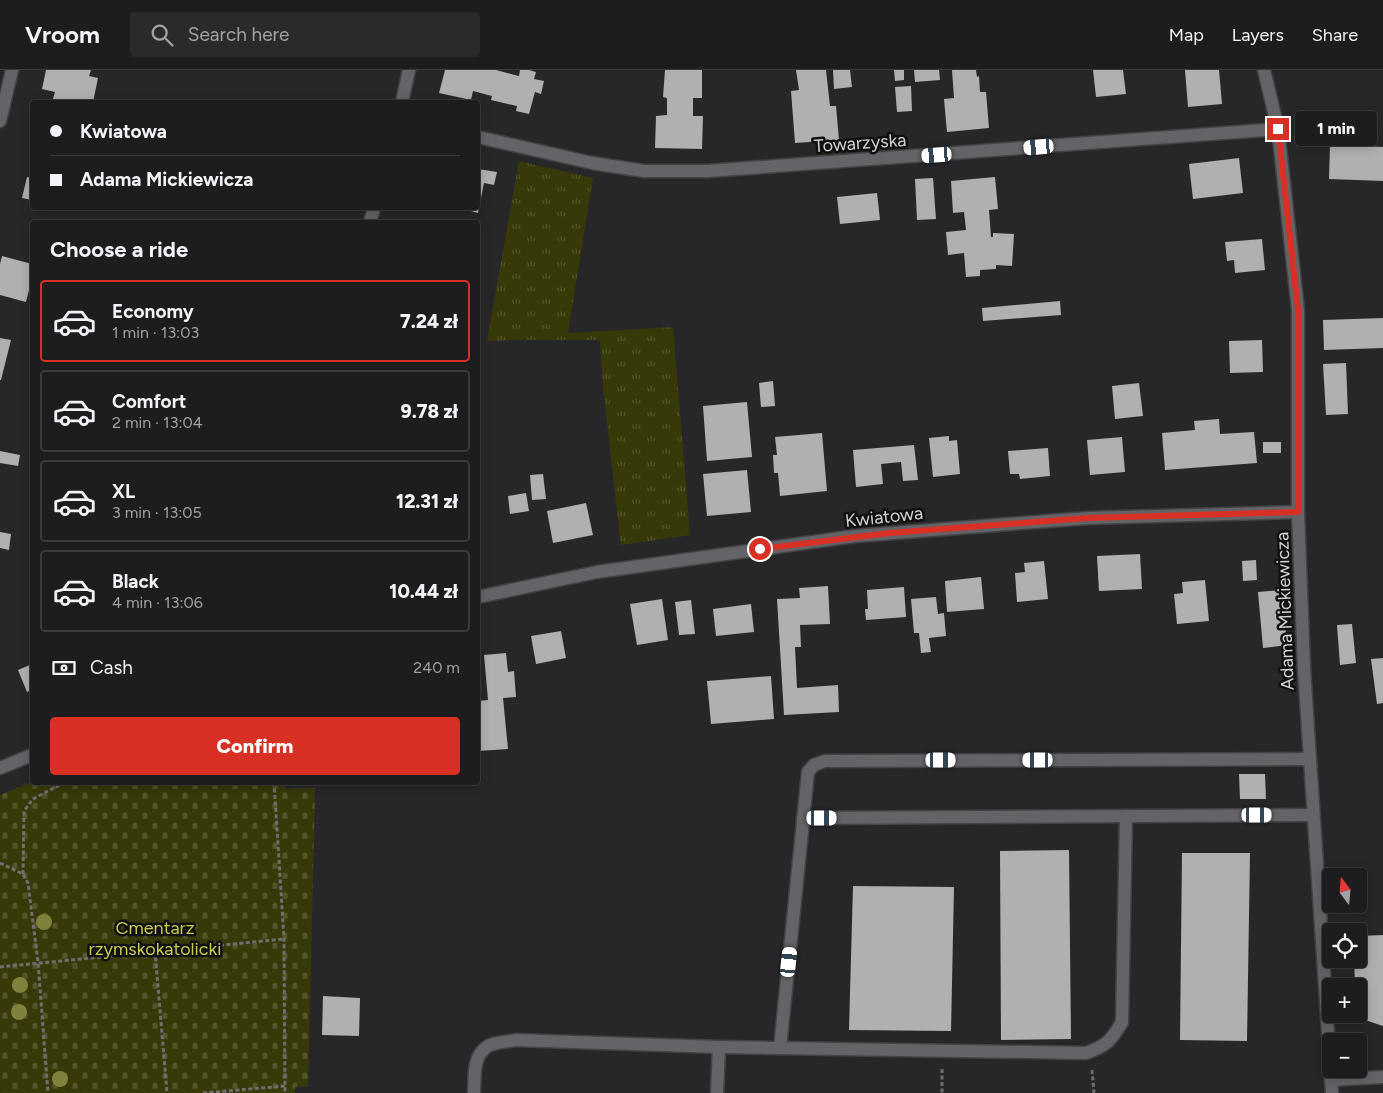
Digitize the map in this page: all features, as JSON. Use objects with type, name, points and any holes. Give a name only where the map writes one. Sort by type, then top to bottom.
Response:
[{"type":"street","points":[[0,121],[12,70]]},
{"type":"street","points":[[402,100],[409,70]]},
{"type":"street","name":"Adama Mickiewicza","points":[[1264,70],[1278,129],[1298,310],[1298,512],[1304,668],[1312,815],[1332,1093]]},
{"type":"street","name":"Towarzyska","points":[[480,137],[601,165],[644,171],[708,171],[1278,129]]},
{"type":"street","name":"Kwiatowa","points":[[480,597],[597,572],[873,535],[1087,518],[1298,512]]},
{"type":"street","points":[[0,768],[30,755]]},
{"type":"street","points":[[780,1048],[808,772],[814,765],[825,761],[1310,759]]},
{"type":"street","points":[[804,818],[1312,815]]},
{"type":"street","points":[[474,1093],[475,1067],[479,1054],[489,1046],[515,1040],[719,1047],[1086,1053],[1102,1048],[1115,1034],[1122,1022],[1126,816]]},
{"type":"street","points":[[717,1093],[719,1047]]},
{"type":"street","points":[[1331,1080],[1383,1078]]},
{"type":"path","points":[[48,1093],[38,962],[28,883],[23,874],[24,811],[33,798],[59,785]]},
{"type":"path","points":[[274,785],[284,939],[284,1093]]},
{"type":"path","points":[[0,863],[23,874]]},
{"type":"path","points":[[0,966],[284,939]]},
{"type":"path","points":[[155,951],[167,1093]]},
{"type":"path","points":[[1092,1065],[1094,1093]]},
{"type":"path","points":[[942,1080],[942,1093]]},
{"type":"path","points":[[203,1093],[285,1086]]},
{"type":"green space","points":[[519,161],[593,178],[568,333],[673,327],[690,535],[621,545],[604,397],[600,340],[487,341]]},
{"type":"green space","name":"Cmentarz rzymskokatolicki","points":[[30,783],[30,785],[285,785],[285,789],[315,788],[308,1087],[295,1087],[295,1093],[0,1093],[0,795]]},
{"type":"building","points":[[46,70],[91,70],[89,76],[98,78],[93,100],[53,100],[55,92],[42,89]]},
{"type":"building","points":[[445,70],[496,70],[519,76],[520,70],[529,70],[536,72],[534,79],[544,81],[541,94],[535,92],[529,114],[516,111],[517,106],[491,100],[492,96],[473,91],[471,100],[439,93]]},
{"type":"building","points":[[665,70],[702,70],[702,98],[693,98],[693,116],[703,116],[702,149],[655,148],[656,116],[667,115],[667,98],[663,97]]},
{"type":"building","points":[[796,70],[826,70],[830,106],[836,106],[839,140],[795,143],[791,91],[799,90]]},
{"type":"building","points":[[833,70],[850,70],[852,87],[834,89]]},
{"type":"building","points":[[894,70],[904,70],[904,80],[895,81]]},
{"type":"building","points":[[914,70],[939,70],[940,80],[915,82]]},
{"type":"building","points":[[952,70],[976,70],[977,77],[979,76],[980,92],[986,92],[989,128],[947,132],[944,99],[954,98]]},
{"type":"building","points":[[1093,70],[1123,70],[1126,94],[1096,97]]},
{"type":"building","points":[[1185,70],[1219,70],[1222,104],[1188,107]]},
{"type":"building","points":[[911,86],[912,111],[897,112],[895,87]]},
{"type":"building","points":[[1330,145],[1383,147],[1383,181],[1329,179]]},
{"type":"building","points":[[1239,158],[1243,193],[1193,199],[1189,164]]},
{"type":"building","points":[[480,169],[497,172],[494,185],[484,183],[480,203]]},
{"type":"building","points":[[27,177],[30,178],[30,200],[22,198]]},
{"type":"building","points":[[995,177],[998,209],[989,210],[991,237],[993,237],[993,233],[1014,234],[1012,266],[996,265],[996,269],[980,270],[980,276],[966,277],[964,253],[948,255],[946,232],[966,230],[964,212],[953,213],[951,181]]},
{"type":"building","points":[[933,178],[936,219],[917,220],[915,179]]},
{"type":"building","points":[[877,193],[880,220],[840,224],[837,197]]},
{"type":"building","points":[[467,210],[479,210],[478,213]]},
{"type":"building","points":[[1262,239],[1265,270],[1235,273],[1234,260],[1227,261],[1225,242]]},
{"type":"building","points":[[2,256],[30,263],[30,286],[26,302],[0,295],[0,264]]},
{"type":"building","points":[[1060,301],[1061,315],[983,321],[982,308]]},
{"type":"building","points":[[1383,318],[1383,348],[1324,350],[1323,320]]},
{"type":"building","points":[[0,338],[11,340],[1,380],[0,380]]},
{"type":"building","points":[[1262,340],[1263,372],[1230,373],[1229,341]]},
{"type":"building","points":[[1346,363],[1348,414],[1326,415],[1323,364]]},
{"type":"building","points":[[773,381],[775,406],[761,407],[759,383]]},
{"type":"building","points":[[1139,383],[1143,416],[1115,419],[1112,386]]},
{"type":"building","points":[[747,402],[752,457],[707,461],[703,406]]},
{"type":"building","points":[[1219,419],[1220,434],[1254,432],[1257,463],[1165,470],[1162,433],[1195,430],[1194,421]]},
{"type":"building","points":[[822,433],[827,491],[780,496],[778,473],[774,473],[773,455],[777,455],[775,437]]},
{"type":"building","points":[[949,436],[949,441],[957,440],[960,474],[933,477],[929,438]]},
{"type":"building","points":[[1122,437],[1125,472],[1090,475],[1087,440]]},
{"type":"building","points":[[1263,442],[1281,442],[1281,453],[1263,453]]},
{"type":"building","points":[[914,445],[918,480],[903,481],[901,462],[881,464],[883,484],[856,487],[853,450]]},
{"type":"building","points":[[1048,448],[1050,476],[1020,479],[1019,474],[1010,474],[1008,451]]},
{"type":"building","points":[[0,451],[20,455],[18,466],[0,463]]},
{"type":"building","points":[[747,470],[751,512],[707,516],[703,474]]},
{"type":"building","points":[[543,474],[546,499],[532,500],[530,475]]},
{"type":"building","points":[[526,493],[529,511],[510,514],[508,496]]},
{"type":"building","points":[[586,503],[593,535],[553,543],[547,511]]},
{"type":"building","points":[[0,532],[11,534],[9,550],[0,548]]},
{"type":"building","points":[[1140,554],[1142,589],[1099,591],[1097,556]]},
{"type":"building","points":[[1256,560],[1257,580],[1243,581],[1242,561]]},
{"type":"building","points":[[1044,561],[1048,599],[1017,602],[1015,573],[1025,572],[1024,563]]},
{"type":"building","points":[[981,577],[984,609],[947,612],[945,581]]},
{"type":"building","points":[[1205,580],[1209,621],[1177,624],[1174,594],[1183,593],[1182,582]]},
{"type":"building","points":[[828,586],[830,624],[800,625],[801,647],[795,647],[797,688],[838,685],[839,712],[784,715],[777,599],[800,598],[799,588]]},
{"type":"building","points":[[904,587],[906,617],[866,620],[865,609],[868,609],[867,590]]},
{"type":"building","points":[[1282,590],[1287,645],[1263,648],[1258,592]]},
{"type":"building","points":[[936,597],[938,614],[944,613],[946,636],[929,638],[931,652],[921,653],[919,633],[914,633],[911,599]]},
{"type":"building","points":[[662,599],[668,640],[637,645],[630,604]]},
{"type":"building","points":[[691,600],[695,634],[679,635],[675,602]]},
{"type":"building","points":[[751,604],[754,632],[716,636],[713,609]]},
{"type":"building","points":[[1352,624],[1356,663],[1340,665],[1337,625]]},
{"type":"building","points":[[561,631],[566,658],[536,664],[531,636]]},
{"type":"building","points":[[506,653],[508,672],[514,671],[516,697],[503,698],[508,749],[480,751],[480,701],[488,700],[484,655]]},
{"type":"building","points":[[1383,658],[1383,703],[1377,704],[1371,659]]},
{"type":"building","points":[[30,665],[30,691],[27,692],[18,670]]},
{"type":"building","points":[[771,676],[774,719],[711,724],[707,681]]},
{"type":"building","points":[[1239,774],[1265,774],[1266,799],[1240,799]]},
{"type":"building","points":[[1069,850],[1071,1039],[1001,1040],[1000,851]]},
{"type":"building","points":[[1182,853],[1250,853],[1247,1041],[1180,1040]]},
{"type":"building","points":[[853,886],[954,887],[951,1031],[849,1030]]},
{"type":"building","points":[[1383,935],[1383,1026],[1367,1021],[1367,978],[1355,978],[1354,968],[1367,968],[1367,936]]},
{"type":"building","points":[[323,996],[360,998],[359,1036],[322,1035]]},
{"type":"route","points":[[760,549],[855,536],[1087,518],[1298,512],[1298,310],[1278,129]]}]
